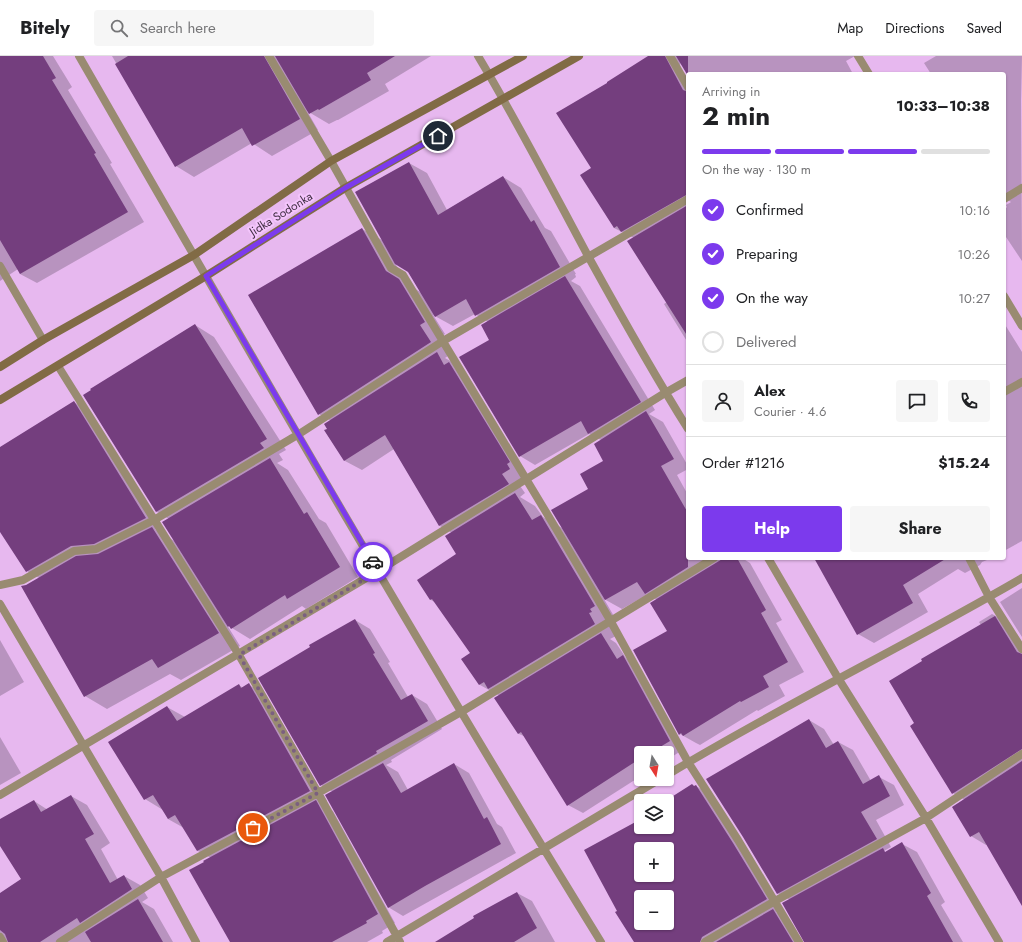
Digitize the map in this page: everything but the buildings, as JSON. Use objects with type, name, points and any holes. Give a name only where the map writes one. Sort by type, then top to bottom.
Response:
[{"type":"main road","name":"Jidka Sodonka","points":[[0,367],[43,340],[194,255],[332,161],[522,56]]},
{"type":"main road","name":"Jidka Sodonka","points":[[0,400],[206,276],[345,188],[579,56]]},
{"type":"street","points":[[79,56],[461,712],[602,942]]},
{"type":"street","points":[[269,56],[332,161],[345,188],[391,268],[403,275],[444,341],[610,620],[688,762],[738,840],[799,942]]},
{"type":"street","points":[[478,56],[504,99],[588,257],[665,393],[686,426]]},
{"type":"street","points":[[670,56],[686,84]]},
{"type":"street","points":[[858,56],[868,72]]},
{"type":"street","points":[[1006,198],[1022,188]]},
{"type":"street","points":[[0,585],[23,580],[74,551],[96,549],[154,520],[299,434],[444,341],[686,200]]},
{"type":"street","points":[[0,266],[43,340]]},
{"type":"street","points":[[1006,299],[1022,326]]},
{"type":"street","points":[[58,366],[239,655],[318,793],[398,939]]},
{"type":"street","points":[[0,795],[239,655],[686,381]]},
{"type":"street","points":[[1006,391],[1022,382]]},
{"type":"street","points":[[60,942],[161,877],[318,793],[461,712],[711,560]]},
{"type":"street","points":[[769,560],[838,678],[926,818],[999,942]]},
{"type":"street","points":[[970,560],[989,597],[1022,649]]},
{"type":"street","points":[[674,771],[838,678],[1022,578]]},
{"type":"street","points":[[0,604],[82,746],[161,877],[196,942]]},
{"type":"street","points":[[705,942],[775,901],[926,818],[1022,754]]},
{"type":"street","points":[[387,942],[398,939],[648,786]]},
{"type":"street","points":[[0,937],[3,942]]},
{"type":"way so far","points":[[253,828],[318,793],[239,655],[378,571],[373,562]]},
{"type":"route","points":[[373,562],[206,276],[345,188],[438,136]]}]
